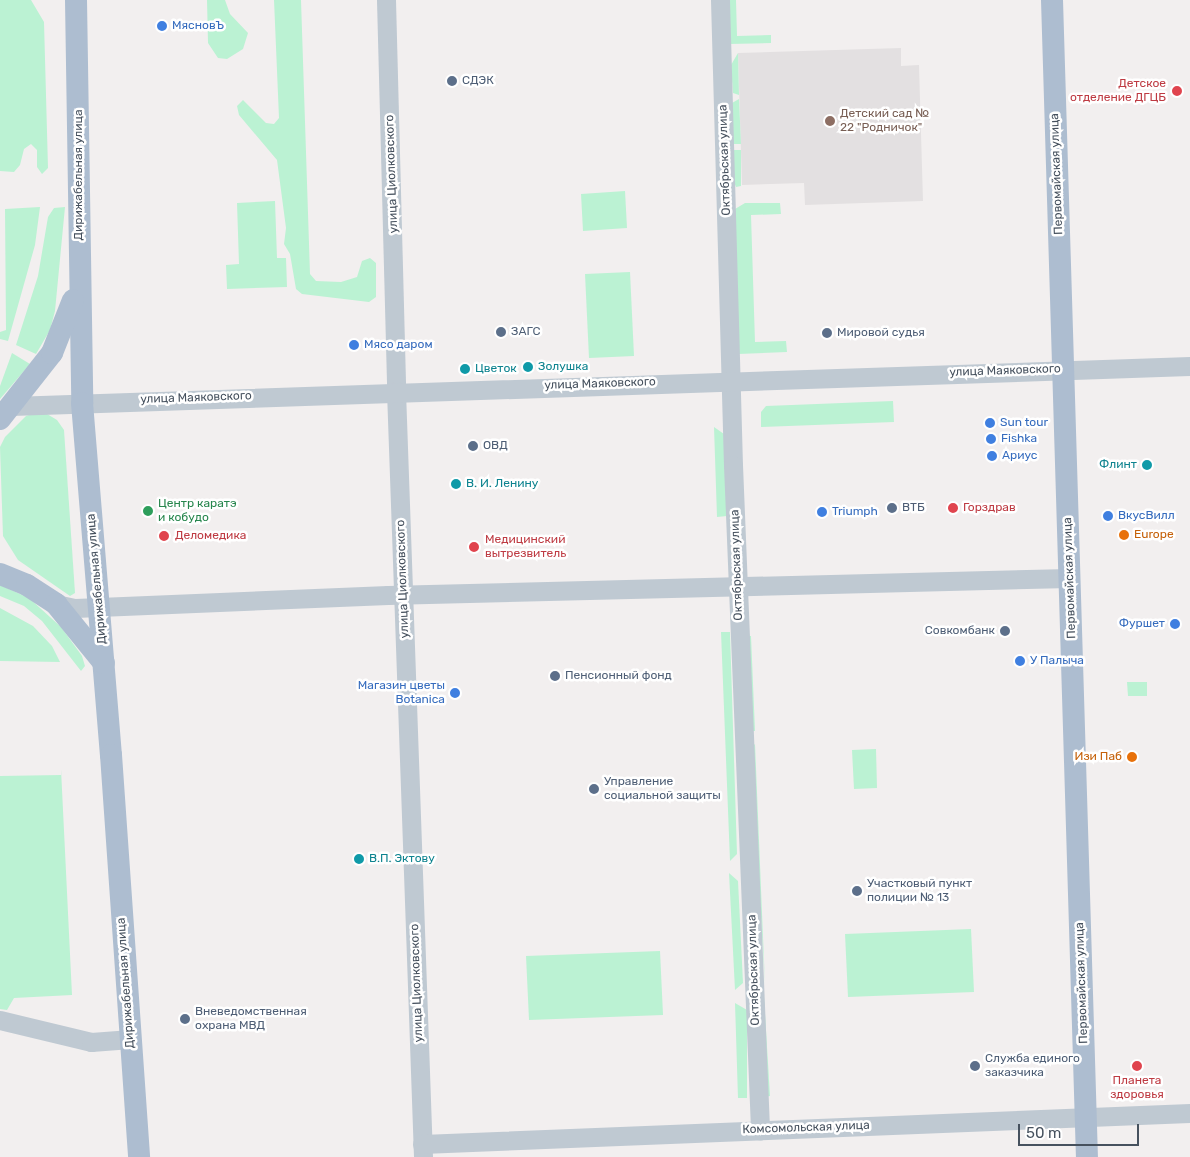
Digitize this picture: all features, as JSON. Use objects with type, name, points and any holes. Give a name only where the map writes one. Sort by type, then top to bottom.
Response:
[{"type":"main road","name":"Дирижабельная улица","points":[[76,0],[78,262],[82,404],[100,606],[139,1157]]},
{"type":"main road","name":"Первомайская улица","points":[[1052,0],[1088,1157]]},
{"type":"main road","points":[[6,412],[43,367],[62,333],[72,305],[78,262]]},
{"type":"main road","points":[[0,558],[8,577],[56,604],[104,663]]},
{"type":"street","name":"улица Циолковского","points":[[386,0],[396,391],[422,1150]]},
{"type":"street","name":"Октябрьская улица","points":[[720,0],[738,586],[760,1130]]},
{"type":"street","name":"улица Маяковского","points":[[6,412],[82,404],[396,391],[1190,366]]},
{"type":"street","points":[[56,604],[75,608],[404,595],[1070,578]]},
{"type":"street","points":[[0,1020],[91,1042],[131,1039]]},
{"type":"street","name":"Комсомольская улица","points":[[422,1150],[760,1130],[1190,1113]]},
{"type":"shaded area","name":"Детский сад № 22 \"Родничок\"","points":[[901,48],[901,66],[919,65],[923,201],[805,205],[804,183],[742,185],[738,53]]},
{"type":"green space","points":[[0,0],[31,0],[44,22],[48,168],[42,174],[37,167],[37,150],[31,144],[24,149],[20,165],[14,172],[0,171]]},
{"type":"green space","points":[[207,0],[225,0],[230,14],[248,33],[243,49],[227,59],[218,58],[208,43]]},
{"type":"green space","points":[[274,0],[301,0],[310,274],[316,281],[341,282],[357,277],[362,261],[370,258],[376,263],[376,297],[369,302],[302,294],[296,289],[290,254],[284,244],[286,228],[277,160],[239,115],[237,106],[243,100],[266,123],[274,124],[279,118]]},
{"type":"green space","points":[[727,0],[736,0],[737,36],[771,35],[771,43],[729,44]]},
{"type":"green space","points":[[738,53],[739,95],[733,93],[731,65]]},
{"type":"green space","points":[[739,99],[741,144],[733,144],[732,103]]},
{"type":"green space","points":[[733,150],[741,150],[741,186],[736,187],[734,182]]},
{"type":"green space","points":[[625,191],[627,228],[583,231],[581,194]]},
{"type":"green space","points":[[275,201],[277,258],[286,258],[287,287],[227,289],[226,265],[239,264],[237,203]]},
{"type":"green space","points":[[745,203],[780,203],[781,214],[751,215],[755,342],[786,341],[787,352],[738,354],[735,209]]},
{"type":"green space","points":[[40,207],[35,245],[8,341],[0,339],[0,332],[6,330],[5,209]]},
{"type":"green space","points":[[65,207],[55,311],[50,330],[36,354],[16,345],[38,276],[48,217],[54,208]]},
{"type":"green space","points":[[630,272],[634,356],[589,358],[585,274]]},
{"type":"green space","points":[[12,353],[30,364],[0,399],[0,386]]},
{"type":"green space","points":[[893,401],[894,422],[761,427],[761,412],[766,406]]},
{"type":"green space","points":[[35,413],[47,414],[57,420],[64,430],[75,593],[70,596],[18,560],[3,536],[0,447],[5,437],[26,416]]},
{"type":"green space","points":[[714,427],[724,434],[727,516],[717,517]]},
{"type":"green space","points":[[0,585],[29,598],[61,627],[82,656],[85,666],[81,671],[42,621],[24,606],[0,596]]},
{"type":"green space","points":[[0,608],[33,626],[52,646],[60,662],[0,661]]},
{"type":"green space","points":[[721,632],[730,632],[737,854],[730,861]]},
{"type":"green space","points":[[747,636],[751,636],[755,731],[752,731]]},
{"type":"green space","points":[[1127,682],[1147,682],[1147,696],[1128,696]]},
{"type":"green space","points":[[755,744],[765,985],[751,748]]},
{"type":"green space","points":[[876,749],[877,788],[854,789],[852,750]]},
{"type":"green space","points":[[61,769],[72,995],[14,998],[7,1010],[0,1009],[0,776],[61,775]]},
{"type":"green space","points":[[729,873],[738,881],[743,983],[735,990]]},
{"type":"green space","points":[[971,929],[974,992],[848,997],[845,934]]},
{"type":"green space","points":[[660,951],[663,1015],[529,1020],[526,956]]},
{"type":"green space","points":[[764,997],[770,1096],[764,1097]]},
{"type":"green space","points":[[735,1003],[747,1010],[747,1098],[738,1098]]},
{"type":"place","name":"МясновЪ","points":[[162,26]]},
{"type":"place","name":"СДЭК","points":[[452,81]]},
{"type":"place","name":"Детское отделение ДГЦБ","points":[[1177,91]]},
{"type":"place","name":"Детский сад № 22 \"Родничок\"","points":[[830,121]]},
{"type":"place","name":"ЗАГС","points":[[501,332]]},
{"type":"place","name":"Мировой судья","points":[[827,333]]},
{"type":"place","name":"Мясо даром","points":[[354,345]]},
{"type":"place","name":"Золушка","points":[[528,367]]},
{"type":"place","name":"Цветок","points":[[465,369]]},
{"type":"place","name":"Sun tour","points":[[990,423]]},
{"type":"place","name":"Fishka","points":[[991,439]]},
{"type":"place","name":"ОВД","points":[[473,446]]},
{"type":"place","name":"Ариус","points":[[992,456]]},
{"type":"place","name":"Флинт","points":[[1147,465]]},
{"type":"place","name":"В. И. Ленину","points":[[456,484]]},
{"type":"place","name":"ВТБ","points":[[892,508]]},
{"type":"place","name":"Горздрав","points":[[953,508]]},
{"type":"place","name":"Центр каратэ и кобудо","points":[[148,511]]},
{"type":"place","name":"Triumph","points":[[822,512]]},
{"type":"place","name":"ВкусВилл","points":[[1108,516]]},
{"type":"place","name":"Europe","points":[[1124,535]]},
{"type":"place","name":"Деломедика","points":[[164,536]]},
{"type":"place","name":"Медицинский вытрезвитель","points":[[474,547]]},
{"type":"place","name":"Фуршет","points":[[1175,624]]},
{"type":"place","name":"Совкомбанк","points":[[1005,631]]},
{"type":"place","name":"У Палыча","points":[[1020,661]]},
{"type":"place","name":"Пенсионный фонд","points":[[555,676]]},
{"type":"place","name":"Магазин цветы Botanica","points":[[455,693]]},
{"type":"place","name":"Изи Паб","points":[[1132,757]]},
{"type":"place","name":"Управление социальной защиты","points":[[594,789]]},
{"type":"place","name":"В.П. Эктову","points":[[359,859]]},
{"type":"place","name":"Участковый пункт полиции № 13","points":[[857,891]]},
{"type":"place","name":"Вневедомственная охрана МВД","points":[[185,1019]]},
{"type":"place","name":"Служба единого заказчика","points":[[975,1066]]},
{"type":"place","name":"Планета здоровья","points":[[1137,1066]]}]
